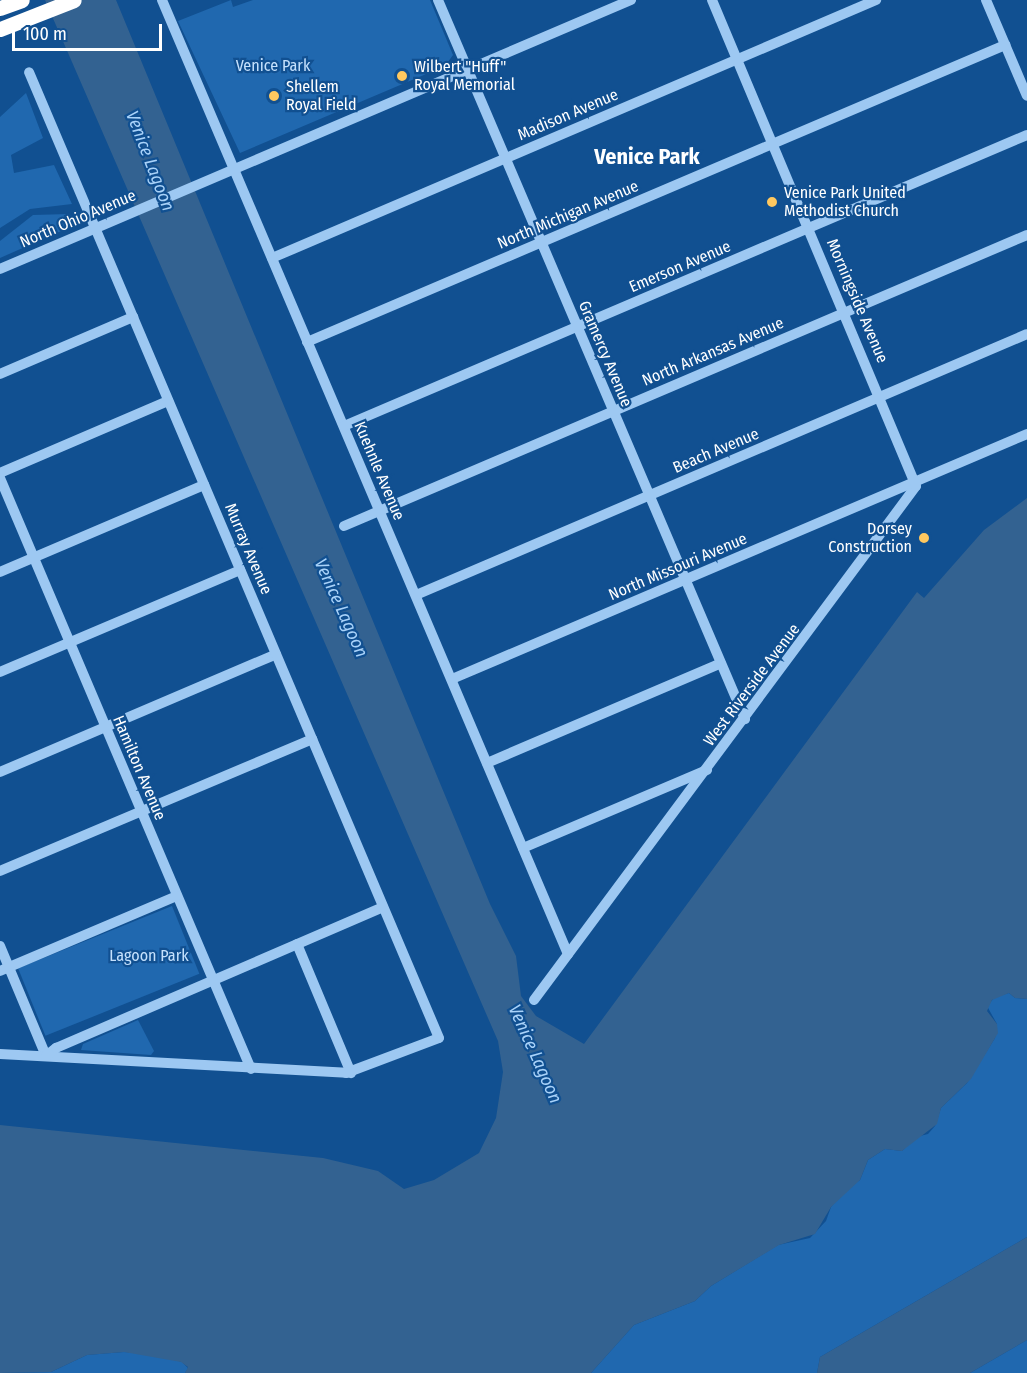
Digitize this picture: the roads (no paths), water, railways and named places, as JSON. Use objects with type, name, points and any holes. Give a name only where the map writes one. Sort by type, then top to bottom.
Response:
[{"type":"highway","points":[[0,8],[22,0]]},
{"type":"highway","points":[[0,29],[74,0]]},
{"type":"street","name":"Kuehnle Avenue","points":[[162,0],[568,954]]},
{"type":"street","name":"Gramercy Avenue","points":[[438,0],[745,719]]},
{"type":"street","name":"North Ohio Avenue","points":[[0,269],[631,0]]},
{"type":"street","name":"Morningside Avenue","points":[[712,0],[916,482]]},
{"type":"street","name":"Madison Avenue","points":[[272,258],[876,0]]},
{"type":"street","points":[[986,0],[1027,96]]},
{"type":"street","name":"North Michigan Avenue","points":[[307,342],[1005,45]]},
{"type":"street","name":"Murray Avenue","points":[[29,72],[440,1038],[351,1073]]},
{"type":"street","name":"Emerson Avenue","points":[[344,426],[1027,135]]},
{"type":"street","name":"North Arkansas Avenue","points":[[344,526],[1027,234]]},
{"type":"street","points":[[0,374],[133,317]]},
{"type":"street","name":"Beach Avenue","points":[[416,595],[1027,334]]},
{"type":"street","points":[[0,473],[168,401]]},
{"type":"street","points":[[916,482],[1027,434]]},
{"type":"street","name":"Hamilton Avenue","points":[[0,478],[251,1069]]},
{"type":"street","name":"North Missouri Avenue","points":[[452,679],[916,482]]},
{"type":"street","name":"West Riverside Avenue","points":[[534,1000],[910,499],[916,482]]},
{"type":"street","points":[[0,572],[204,485]]},
{"type":"street","points":[[0,672],[240,570]]},
{"type":"street","points":[[0,772],[276,654]]},
{"type":"street","points":[[487,763],[721,663]]},
{"type":"street","points":[[0,871],[312,739]]},
{"type":"street","points":[[523,848],[707,770]]},
{"type":"street","points":[[4,969],[177,896]]},
{"type":"street","points":[[46,1056],[56,1048],[383,907]]},
{"type":"street","points":[[0,1054],[351,1073],[297,944]]},
{"type":"street","points":[[0,946],[4,969],[46,1056]]},
{"type":"water","name":"Venice Lagoon","points":[[45,0],[116,0],[490,904],[516,956],[521,996],[536,1016],[584,1044],[917,592],[924,598],[984,530],[1027,498],[1027,999],[1015,998],[1009,993],[992,1000],[987,1011],[997,1024],[998,1033],[971,1079],[941,1108],[937,1124],[902,1151],[885,1149],[868,1160],[860,1180],[831,1207],[815,1234],[779,1245],[711,1286],[695,1301],[634,1325],[591,1373],[185,1373],[188,1367],[181,1362],[124,1352],[87,1355],[51,1372],[0,1373],[0,1125],[323,1158],[378,1171],[404,1189],[434,1180],[479,1153],[496,1118],[503,1072],[498,1041]]},
{"type":"water","points":[[1027,1237],[1027,1340],[970,1373],[817,1373],[820,1357]]},
{"type":"place","name":"Wilbert \"Huff\" Royal Memorial","points":[[402,76]]},
{"type":"place","name":"Shellem Royal Field","points":[[274,96]]},
{"type":"place","name":"Venice Park United Methodist Church","points":[[772,202]]},
{"type":"place","name":"Dorsey Construction","points":[[924,538]]},
{"type":"district","name":"Venice Park","points":[[647,157]]},
{"type":"park label","name":"Lagoon Park","points":[[149,956]]}]
